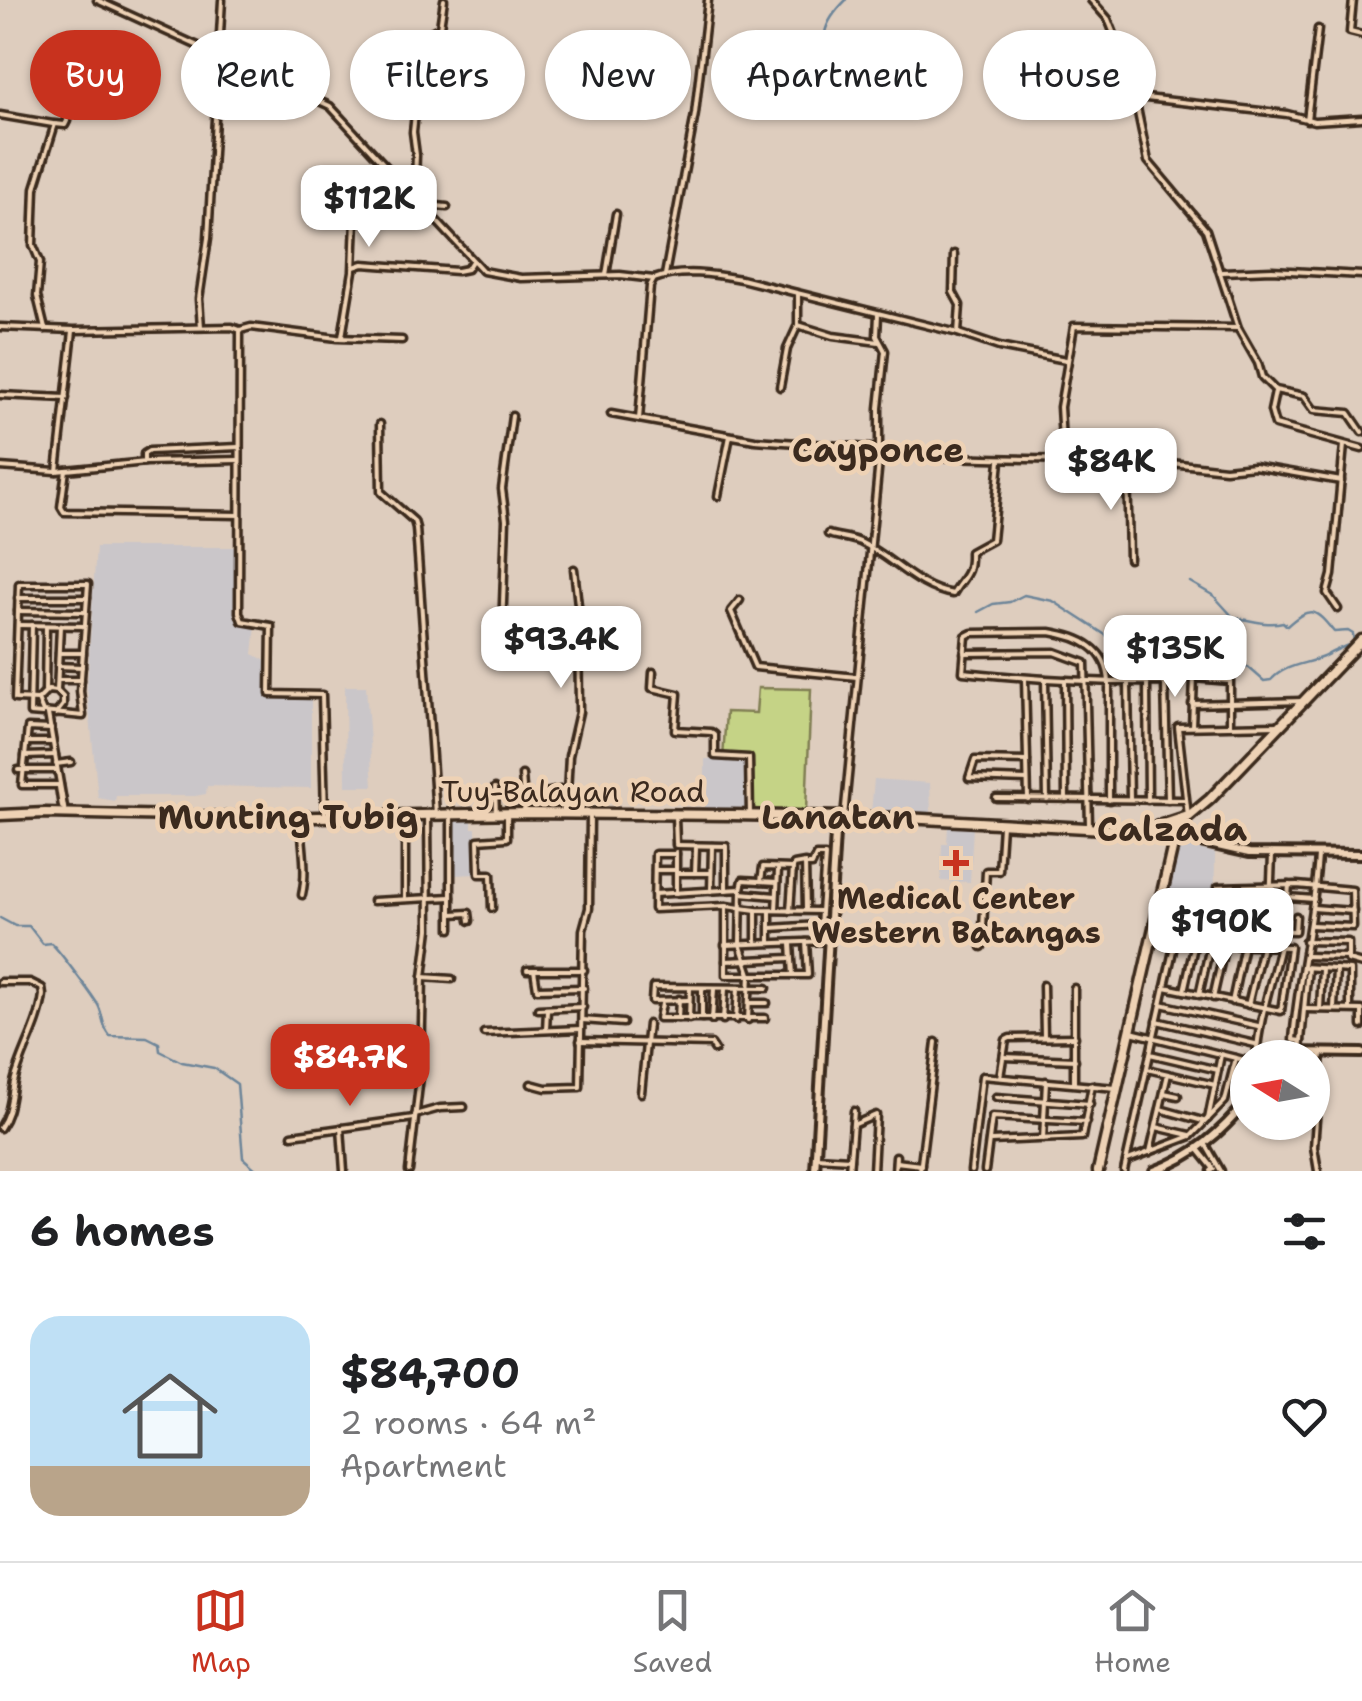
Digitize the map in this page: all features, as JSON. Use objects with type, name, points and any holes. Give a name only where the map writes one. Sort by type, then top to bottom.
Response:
[{"type":"main road","points":[[1188,816],[1210,799],[1358,644]]},
{"type":"main road","name":"Tuy-Balayan Road","points":[[0,815],[840,817],[1145,830],[1172,829],[1188,816]]},
{"type":"main road","points":[[1098,1171],[1153,932],[1172,829]]},
{"type":"street","points":[[97,0],[181,38]]},
{"type":"street","points":[[220,30],[222,0]]},
{"type":"street","points":[[414,201],[413,136],[423,38],[440,28],[444,0]]},
{"type":"street","points":[[665,276],[695,114],[708,0]]},
{"type":"street","points":[[1091,0],[1113,30]]},
{"type":"street","points":[[1352,0],[1350,32],[1362,35]]},
{"type":"street","points":[[1306,120],[1318,30]]},
{"type":"street","points":[[1156,100],[1287,114],[1306,120],[1362,118]]},
{"type":"street","points":[[330,106],[414,201],[447,207]]},
{"type":"street","points":[[0,115],[65,125],[67,120]]},
{"type":"street","points":[[200,327],[198,299],[208,238],[214,120]]},
{"type":"street","points":[[1141,120],[1148,161],[1201,222],[1238,328],[1262,377],[1275,390],[1304,396],[1314,410],[1349,413],[1362,432]]},
{"type":"street","points":[[45,329],[38,296],[40,262],[33,245],[35,188],[54,124]]},
{"type":"street","points":[[342,337],[354,267],[355,219],[390,216],[414,201]]},
{"type":"street","points":[[421,204],[472,262],[483,272],[498,276],[606,275],[654,280],[717,274],[958,333],[999,347],[1066,360]]},
{"type":"street","points":[[606,275],[616,214]]},
{"type":"street","points":[[954,254],[954,292],[960,305],[958,333]]},
{"type":"street","points":[[354,267],[363,264],[457,271],[467,269],[472,262]]},
{"type":"street","points":[[1220,272],[1362,275]]},
{"type":"street","points":[[639,419],[650,286],[654,280]]},
{"type":"street","points":[[780,388],[786,349],[798,325],[797,292]]},
{"type":"street","points":[[815,1171],[840,817],[879,450],[885,352],[876,330],[878,314]]},
{"type":"street","points":[[798,325],[834,336],[879,342]]},
{"type":"street","points":[[0,327],[74,330],[232,326],[240,330],[251,327],[402,340]]},
{"type":"street","points":[[1063,459],[1060,414],[1072,328],[1238,328]]},
{"type":"street","points":[[57,471],[74,330]]},
{"type":"street","points":[[240,330],[239,612],[242,621],[271,626],[270,694],[322,696],[325,816]]},
{"type":"street","points":[[1275,390],[1270,410],[1275,425],[1362,449]]},
{"type":"street","points":[[0,396],[66,398]]},
{"type":"street","points":[[611,414],[730,436],[879,450],[1000,461],[1063,459],[1225,469],[1254,466],[1342,481]]},
{"type":"street","points":[[512,416],[502,489],[506,544],[502,630],[514,635],[577,637]]},
{"type":"street","points":[[380,424],[381,492],[414,521],[416,528],[432,814],[422,1068],[409,1171]]},
{"type":"street","points":[[718,496],[730,436]]},
{"type":"street","points":[[1338,609],[1328,593],[1344,445]]},
{"type":"street","points":[[144,462],[144,454],[149,452],[239,447]]},
{"type":"street","points":[[0,467],[57,471],[144,462],[239,460]]},
{"type":"street","points":[[828,534],[858,541],[919,584],[953,594],[966,578],[970,552],[992,540],[1000,461]]},
{"type":"street","points":[[1127,462],[1129,560]]},
{"type":"street","points":[[66,470],[60,507],[64,512],[239,514]]},
{"type":"street","points":[[566,815],[569,756],[579,712],[574,569]]},
{"type":"street","points":[[32,626],[30,700],[30,713],[83,716],[81,680],[88,584],[18,584],[15,699],[30,700],[38,700]]},
{"type":"street","points":[[18,598],[87,598]]},
{"type":"street","points":[[740,600],[733,606],[732,616],[755,667],[857,677]]},
{"type":"street","points":[[18,612],[86,612]]},
{"type":"street","points":[[18,625],[85,626]]},
{"type":"street","points":[[38,700],[45,691],[46,625]]},
{"type":"street","points":[[56,714],[64,701],[57,691],[60,625]]},
{"type":"street","points":[[1109,800],[1108,682],[1108,668],[1098,650],[1063,634],[966,636],[962,672],[1086,683],[1108,682],[1147,682],[1165,684],[1168,800]]},
{"type":"street","points":[[964,653],[1055,652],[1084,663],[1089,828]]},
{"type":"street","points":[[59,653],[83,653]]},
{"type":"street","points":[[58,666],[82,667]]},
{"type":"street","points":[[653,672],[652,688],[678,694],[675,730],[714,733],[715,756],[749,758],[750,816]]},
{"type":"street","points":[[1192,726],[1194,678],[1230,680],[1230,725]]},
{"type":"street","points":[[1025,679],[1028,799]]},
{"type":"street","points":[[1045,679],[1047,799]]},
{"type":"street","points":[[58,680],[81,680]]},
{"type":"street","points":[[1065,680],[1066,799]]},
{"type":"street","points":[[1128,682],[1130,800]]},
{"type":"street","points":[[1147,682],[1148,800]]},
{"type":"street","points":[[45,691],[57,691]]},
{"type":"street","points":[[38,700],[47,714],[65,813]]},
{"type":"street","points":[[1192,704],[1304,701]]},
{"type":"street","points":[[1188,816],[1178,727],[1282,724]]},
{"type":"street","points":[[50,729],[28,728],[22,785],[60,784]]},
{"type":"street","points":[[27,742],[52,742]]},
{"type":"street","points":[[25,756],[54,755]]},
{"type":"street","points":[[1027,761],[976,760],[969,778],[1028,780]]},
{"type":"street","points":[[21,770],[71,762]]},
{"type":"street","points":[[522,775],[524,814]]},
{"type":"street","points":[[495,788],[496,814]]},
{"type":"street","points":[[545,793],[566,789]]},
{"type":"street","points":[[996,798],[1185,800]]},
{"type":"street","points":[[451,814],[451,928]]},
{"type":"street","points":[[492,908],[490,874],[479,874],[478,840],[507,838],[508,814]]},
{"type":"street","points":[[405,815],[405,898]]},
{"type":"street","points":[[532,1084],[538,1088],[580,1088],[583,930],[590,908],[590,815]]},
{"type":"street","points":[[676,815],[676,892]]},
{"type":"street","points":[[300,816],[300,835],[306,846],[302,895]]},
{"type":"street","points":[[982,947],[986,871],[998,871],[1002,824]]},
{"type":"street","points":[[1172,829],[1218,848],[1272,855],[1362,854]]},
{"type":"street","points":[[676,845],[726,846],[726,890]]},
{"type":"street","points":[[695,873],[696,846]]},
{"type":"street","points":[[711,891],[712,846]]},
{"type":"street","points":[[676,854],[655,854],[654,909],[741,906],[756,910],[820,911]]},
{"type":"street","points":[[1269,930],[1272,855]]},
{"type":"street","points":[[790,911],[794,864],[812,865],[816,856],[825,856],[819,940]]},
{"type":"street","points":[[1301,1040],[1304,956],[1312,925],[1318,856]]},
{"type":"street","points":[[806,911],[808,865]]},
{"type":"street","points":[[762,881],[763,868],[793,868]]},
{"type":"street","points":[[770,942],[778,868]]},
{"type":"street","points":[[655,870],[712,872]]},
{"type":"street","points":[[748,1020],[750,974],[740,944],[742,880],[778,882]]},
{"type":"street","points":[[1289,885],[1288,897],[1314,899]]},
{"type":"street","points":[[1218,887],[1289,885],[1352,890],[1353,926],[1312,925]]},
{"type":"street","points":[[654,894],[726,890],[777,896]]},
{"type":"street","points":[[373,901],[451,897]]},
{"type":"street","points":[[726,906],[726,975],[808,975],[806,942]]},
{"type":"street","points":[[1270,908],[1223,908],[1223,929],[1295,931],[1296,916]]},
{"type":"street","points":[[1313,908],[1353,910]]},
{"type":"street","points":[[756,910],[756,943]]},
{"type":"street","points":[[451,914],[470,913],[470,921]]},
{"type":"street","points":[[771,928],[819,925]]},
{"type":"street","points":[[1153,932],[1211,944],[1290,946],[1280,1011],[1165,987]]},
{"type":"street","points":[[1124,1171],[1176,937]]},
{"type":"street","points":[[1184,991],[1196,940]]},
{"type":"street","points":[[726,945],[829,941]]},
{"type":"street","points":[[791,942],[793,974]]},
{"type":"street","points":[[1306,942],[1348,942],[1348,957]]},
{"type":"street","points":[[1199,995],[1211,944]]},
{"type":"street","points":[[1213,998],[1225,945]]},
{"type":"street","points":[[1232,1002],[1244,945]]},
{"type":"street","points":[[1248,1005],[1262,945]]},
{"type":"street","points":[[1257,1040],[1280,945]]},
{"type":"street","points":[[1304,956],[1348,957],[1362,964]]},
{"type":"street","points":[[726,960],[791,958]]},
{"type":"street","points":[[1306,968],[1350,970],[1350,1009]]},
{"type":"street","points":[[1292,1040],[1306,968]]},
{"type":"street","points":[[1320,1010],[1322,968]]},
{"type":"street","points":[[584,970],[530,970],[537,990],[584,988]]},
{"type":"street","points":[[1334,1008],[1336,970]]},
{"type":"street","points":[[423,977],[452,980]]},
{"type":"street","points":[[0,982],[30,982],[42,988],[43,995],[32,1040],[16,1077],[10,1112],[0,1128]]},
{"type":"street","points":[[1043,986],[1044,1037]]},
{"type":"street","points":[[689,1000],[652,1001],[653,987],[767,988]]},
{"type":"street","points":[[665,988],[659,1018],[765,1018]]},
{"type":"street","points":[[689,1018],[690,988]]},
{"type":"street","points":[[702,988],[702,1018]]},
{"type":"street","points":[[712,1020],[714,988]]},
{"type":"street","points":[[724,1020],[725,988]]},
{"type":"street","points":[[736,1020],[738,988]]},
{"type":"street","points":[[1074,988],[1074,1084]]},
{"type":"street","points":[[678,999],[678,1018]]},
{"type":"street","points":[[750,1003],[767,1003]]},
{"type":"street","points":[[1161,1004],[1258,1026]]},
{"type":"street","points":[[538,1009],[583,1007]]},
{"type":"street","points":[[546,1030],[547,1009]]},
{"type":"street","points":[[1305,1009],[1362,1010],[1362,1026]]},
{"type":"street","points":[[582,1020],[622,1023]]},
{"type":"street","points":[[1157,1021],[1240,1040]]},
{"type":"street","points":[[641,1093],[648,1024]]},
{"type":"street","points":[[484,1032],[581,1029]]},
{"type":"street","points":[[1129,1034],[1230,1057]]},
{"type":"street","points":[[1000,1078],[1006,1040],[1075,1037]]},
{"type":"street","points":[[580,1041],[711,1044],[714,1050]]},
{"type":"street","points":[[896,1171],[896,1159],[920,1168],[936,1042]]},
{"type":"street","points":[[1330,1054],[1362,1053]]},
{"type":"street","points":[[1150,1054],[1218,1070]]},
{"type":"street","points":[[1206,1121],[1221,1055]]},
{"type":"street","points":[[1004,1056],[1075,1060]]},
{"type":"street","points":[[1146,1069],[1215,1085]]},
{"type":"street","points":[[1150,1152],[1168,1074]]},
{"type":"street","points":[[971,1171],[982,1076],[1116,1088]]},
{"type":"street","points":[[1126,1161],[1191,1136],[1225,1101],[1230,1081]]},
{"type":"street","points":[[1043,1140],[1046,1082]]},
{"type":"street","points":[[989,1141],[1080,1138],[1092,1085]]},
{"type":"street","points":[[1164,1093],[1178,1096]]},
{"type":"street","points":[[996,1097],[1090,1104]]},
{"type":"street","points":[[292,1136],[464,1106]]},
{"type":"street","points":[[1160,1110],[1206,1121]]},
{"type":"street","points":[[849,1171],[854,1111]]},
{"type":"street","points":[[853,1125],[876,1114],[873,1171]]},
{"type":"street","points":[[985,1171],[992,1117],[1086,1122]]},
{"type":"street","points":[[1154,1171],[1202,1147],[1230,1121]]},
{"type":"street","points":[[1156,1127],[1191,1136]]},
{"type":"street","points":[[341,1128],[344,1171]]},
{"type":"street","points":[[1315,1140],[1318,1171]]},
{"type":"street","points":[[1202,1147],[1214,1169],[1211,1171]]},
{"type":"street","points":[[1202,1147],[1221,1171]]},
{"type":"street","points":[[816,1157],[850,1159]]},
{"type":"shaded area","points":[[96,547],[237,547],[237,612],[242,623],[256,626],[253,654],[266,661],[265,695],[311,699],[311,788],[207,786],[206,794],[195,796],[116,796],[115,801],[98,798],[87,688]]},
{"type":"shaded area","points":[[345,686],[366,686],[373,786],[346,786]]},
{"type":"shaded area","points":[[705,759],[748,759],[748,813],[705,812]]},
{"type":"shaded area","points":[[874,779],[930,783],[931,815],[871,813]]},
{"type":"shaded area","points":[[472,819],[472,828],[476,828],[477,874],[453,875],[451,820]]},
{"type":"shaded area","name":"Medical Center Western Batangas","points":[[948,825],[973,827],[970,882],[941,881],[942,844],[947,844]]},
{"type":"shaded area","points":[[1177,844],[1215,853],[1214,936],[1159,927]]},
{"type":"green space","points":[[758,688],[811,689],[806,811],[748,810],[748,759],[723,759],[726,712],[756,713]]},
{"type":"waterway","points":[[826,30],[846,0]]},
{"type":"waterway","points":[[1190,582],[1214,596],[1233,617],[1283,622],[1287,626],[1313,612],[1334,632],[1353,634],[1354,643]]},
{"type":"waterway","points":[[978,612],[1024,595],[1053,601],[1121,645],[1152,643],[1180,650],[1190,647],[1213,656],[1228,674],[1248,667],[1264,681],[1352,644]]},
{"type":"waterway","name":"Munting Tubig","points":[[0,918],[15,926],[29,926],[43,944],[55,947],[98,1005],[110,1036],[147,1037],[159,1043],[160,1051],[182,1062],[214,1068],[237,1084],[243,1158],[258,1171]]},
{"type":"place","name":"Medical Center Western Batangas","points":[[956,863]]},
{"type":"district","name":"Cayponce","points":[[878,450]]},
{"type":"district","name":"Munting Tubig","points":[[288,817]]},
{"type":"district","name":"Lanatan","points":[[838,817]]},
{"type":"district","name":"Calzada","points":[[1172,829]]}]
